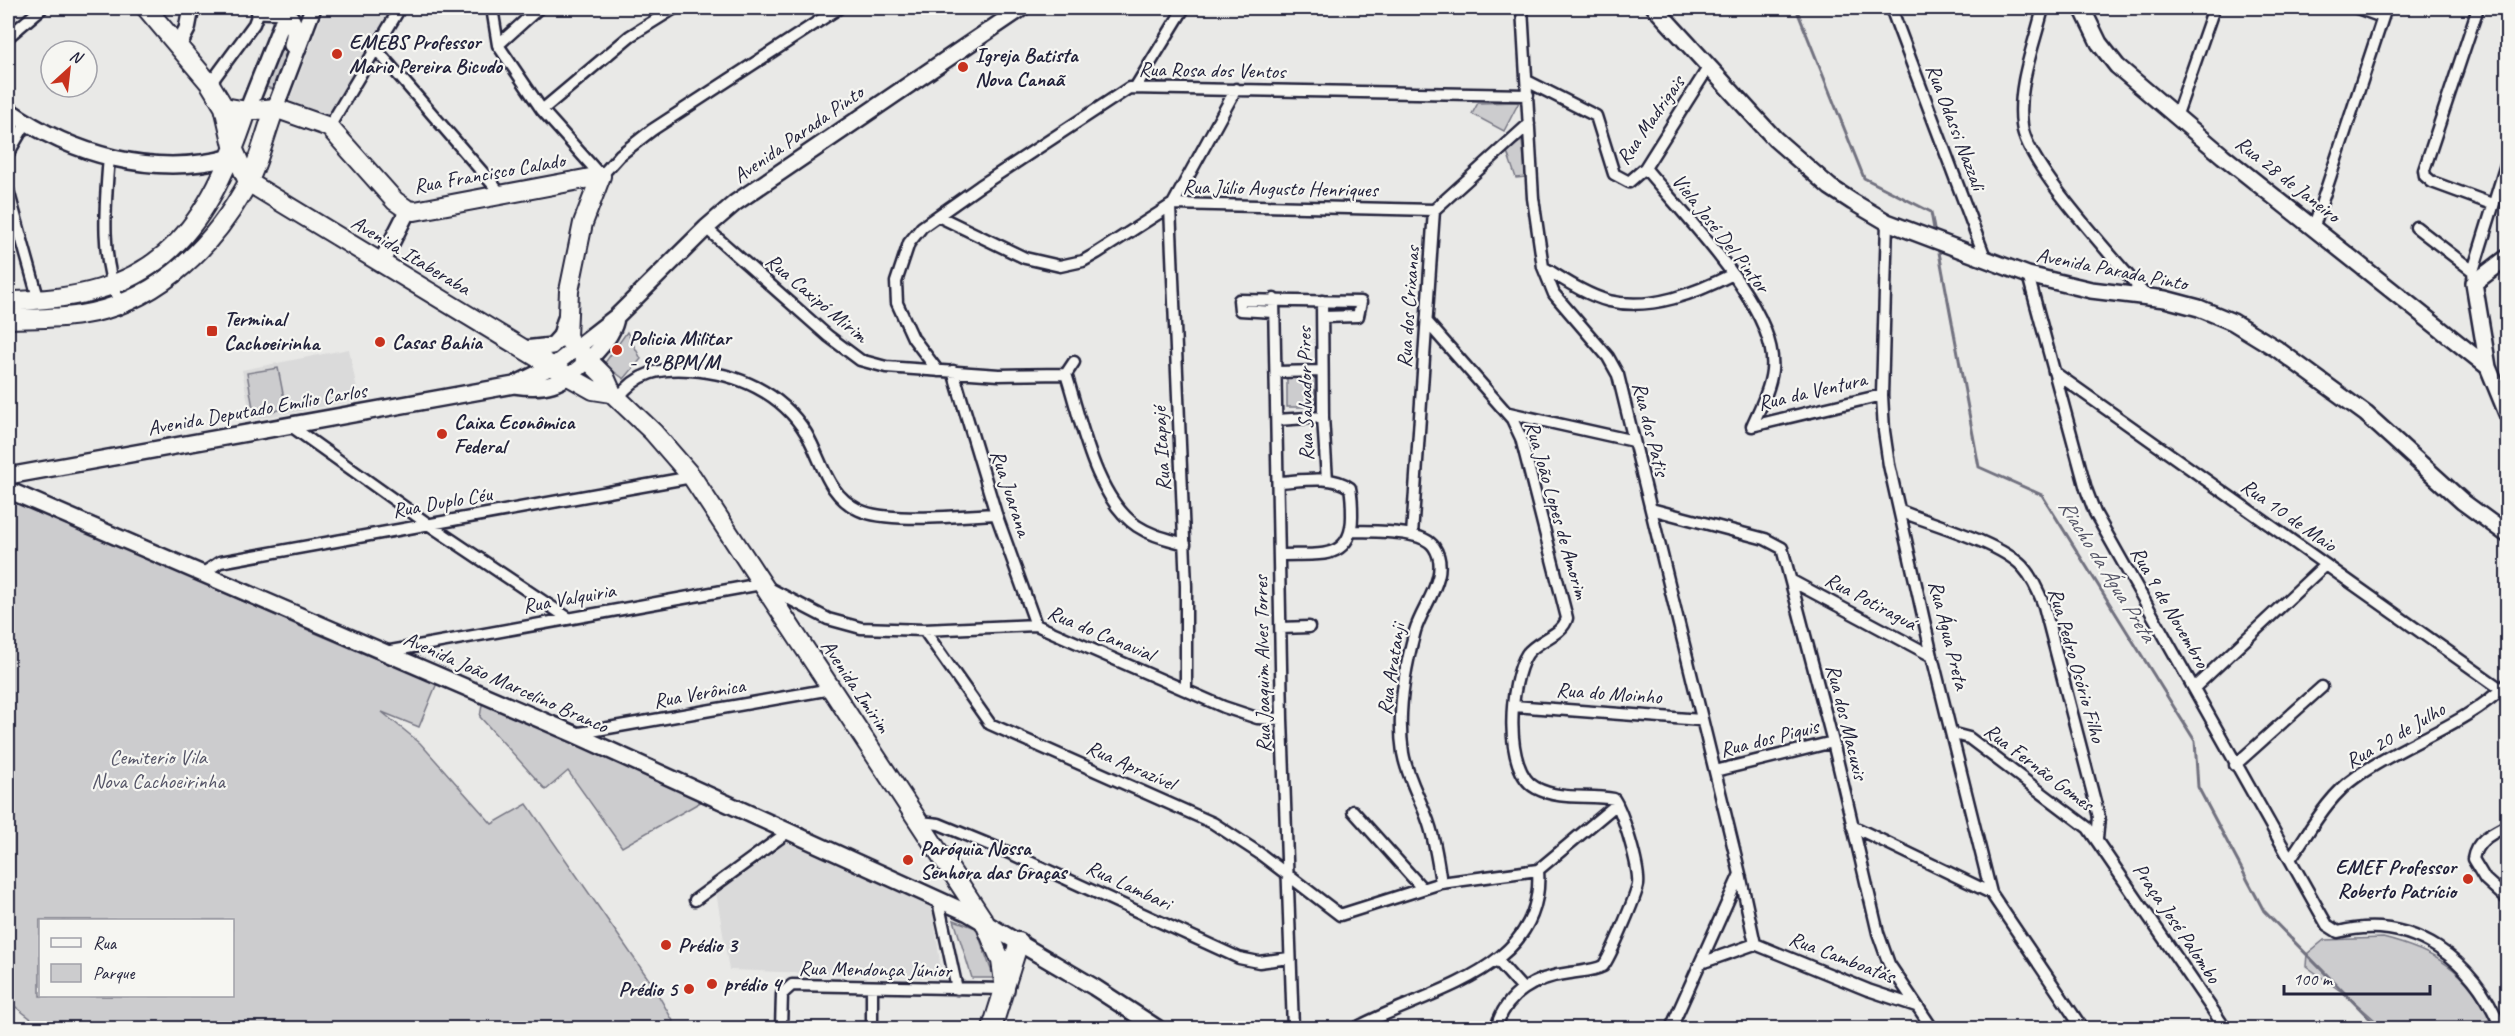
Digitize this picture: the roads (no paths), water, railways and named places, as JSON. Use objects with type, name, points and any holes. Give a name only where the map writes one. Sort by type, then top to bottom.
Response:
[{"type":"main road","points":[[146,8],[210,84],[224,107],[233,154],[248,182]]},
{"type":"main road","points":[[178,44],[187,29],[191,8]]},
{"type":"main road","points":[[8,319],[81,315],[120,305],[163,283],[193,258],[221,224],[248,182],[313,8]]},
{"type":"main road","name":"Avenida Parada Pinto","points":[[581,354],[593,333],[616,317],[706,228],[735,203],[1022,8]]},
{"type":"main road","name":"Avenida Parada Pinto","points":[[1655,8],[1775,139],[1830,187],[1887,222],[1986,260],[2028,274],[2091,290],[2145,295],[2199,308],[2233,322],[2277,349],[2366,414],[2463,502],[2508,535]]},
{"type":"main road","name":"Rua 28 de Janeiro","points":[[2082,8],[2108,56],[2176,117],[2488,367]]},
{"type":"main road","points":[[260,9],[287,9]]},
{"type":"main road","points":[[287,9],[296,30],[288,57],[291,65]]},
{"type":"main road","points":[[8,301],[39,301],[81,295],[112,287],[142,271],[178,243],[193,226],[217,188],[233,154],[247,111],[287,9]]},
{"type":"main road","points":[[224,107],[247,111],[275,108],[329,127],[395,201],[408,210]]},
{"type":"main road","points":[[8,110],[26,123],[82,149],[109,157],[189,166],[207,173],[217,188]]},
{"type":"main road","points":[[189,166],[233,154]]},
{"type":"main road","points":[[514,385],[523,376],[527,365],[519,346],[552,346],[561,336],[583,223],[601,176]]},
{"type":"main road","name":"Rua Francisco Calado","points":[[381,263],[408,210],[415,211],[601,176]]},
{"type":"main road","name":"Avenida Itaberaba","points":[[248,182],[560,371]]},
{"type":"main road","points":[[2508,257],[2473,277],[2488,367],[2508,416]]},
{"type":"main road","points":[[566,317],[580,329],[593,333]]},
{"type":"main road","points":[[566,317],[567,336],[581,354]]},
{"type":"main road","name":"Avenida Parada Pinto","points":[[560,371],[613,330],[616,317]]},
{"type":"main road","name":"Avenida Imirim","points":[[581,354],[605,378],[615,396],[664,444],[692,477],[760,584],[984,921],[1001,961],[1005,989],[992,1029]]},
{"type":"main road","name":"Avenida Imirim","points":[[560,371],[593,390],[615,396]]},
{"type":"main road","name":"Avenida Deputado Emílio Carlos","points":[[8,476],[514,385],[560,371]]},
{"type":"main road","name":"Avenida João Marcelino Branco","points":[[8,490],[574,734],[984,921],[1157,1029]]},
{"type":"main road","points":[[1005,989],[1019,942]]},
{"type":"street","points":[[8,37],[42,8]]},
{"type":"street","points":[[329,127],[400,8]]},
{"type":"street","points":[[492,8],[498,45],[542,110],[601,176],[620,155],[652,130],[839,8]]},
{"type":"street","points":[[498,45],[538,8]]},
{"type":"street","points":[[542,110],[630,36],[675,8]]},
{"type":"street","points":[[817,22],[818,8]]},
{"type":"street","points":[[1134,88],[1184,8]]},
{"type":"street","name":"Rua dos Patis","points":[[1522,8],[1533,198],[1543,267],[1554,294],[1613,364],[1651,509],[1755,944]]},
{"type":"street","name":"Rua Odassi Nazzali","points":[[1891,8],[1986,260]]},
{"type":"street","points":[[2043,8],[2023,84],[2022,127],[2027,143],[2055,187],[2145,295]]},
{"type":"street","points":[[2176,117],[2214,8]]},
{"type":"street","points":[[2314,226],[2384,12],[2357,8]]},
{"type":"street","points":[[2478,8],[2424,170],[2425,176],[2432,182],[2492,204]]},
{"type":"street","points":[[210,84],[254,24],[260,9]]},
{"type":"street","points":[[376,49],[502,195]]},
{"type":"street","name":"Rua Madrigais","points":[[1527,81],[1596,116],[1610,164],[1619,179],[1634,180],[1645,168],[1708,68]]},
{"type":"street","name":"Rua Rosa dos Ventos","points":[[938,371],[918,347],[897,303],[896,282],[909,243],[922,227],[1129,88],[1528,95]]},
{"type":"street","points":[[1171,206],[1236,89]]},
{"type":"street","points":[[8,154],[26,123]]},
{"type":"street","points":[[1434,210],[1529,124]]},
{"type":"street","points":[[109,157],[106,220],[112,287],[120,305]]},
{"type":"street","points":[[2416,227],[2473,277],[2492,204],[2508,158]]},
{"type":"street","name":"Viela José Del Pintor","points":[[1645,168],[1732,274],[1756,308],[1767,330],[1772,351],[1772,370],[1768,389],[1752,426]]},
{"type":"street","points":[[8,190],[39,301]]},
{"type":"street","name":"Rua Júlio Augusto Henriques","points":[[938,216],[1025,258],[1060,266],[1083,261],[1097,254],[1171,206],[1434,210]]},
{"type":"street","name":"Rua Itapajé","points":[[1171,206],[1185,544],[1186,690]]},
{"type":"street","name":"Rua dos Crixanas","points":[[1412,535],[1434,210]]},
{"type":"street","name":"Rua Água Preta","points":[[1887,222],[1882,395],[1887,453],[1932,656],[1954,734],[1991,894],[2082,1029]]},
{"type":"street","name":"Rua Caxipó Mirim","points":[[706,228],[828,336],[860,360],[886,367],[938,371],[999,375],[1066,374]]},
{"type":"street","points":[[1543,267],[1592,294],[1608,300],[1627,303],[1649,303],[1688,295],[1732,274]]},
{"type":"street","name":"Rua 9 de Novembro","points":[[2028,274],[2095,513],[2327,925],[2338,932],[2382,929],[2399,932],[2434,945],[2448,954],[2474,978],[2493,1008],[2501,1029]]},
{"type":"street","name":"Rua Joaquim Alves Torres","points":[[1274,299],[1282,719],[1293,1029]]},
{"type":"street","points":[[1274,312],[1240,310],[1239,300],[1361,302],[1358,316],[1323,317]]},
{"type":"street","name":"Rua Salvador Pires","points":[[1322,301],[1323,417],[1327,480],[1350,488],[1352,531]]},
{"type":"street","name":"Rua João Lopes de Amorim","points":[[1427,322],[1509,413],[1521,438],[1567,618],[1563,627],[1535,645],[1527,654],[1517,683],[1514,705],[1515,758],[1526,780],[1550,794],[1612,798],[1617,804]]},
{"type":"street","points":[[1074,362],[1066,374],[1096,467],[1113,501],[1136,526],[1150,534],[1185,544]]},
{"type":"street","points":[[615,396],[635,380],[662,370],[682,369],[724,374],[769,393],[785,408],[806,434],[826,480],[836,493],[861,511],[911,517],[996,514]]},
{"type":"street","name":"Rua Juarana","points":[[952,371],[996,514],[1036,625]]},
{"type":"street","points":[[1276,372],[1322,371]]},
{"type":"street","name":"Rua 10 de Maio","points":[[2054,372],[2325,565],[2504,686]]},
{"type":"street","name":"Rua da Ventura","points":[[1752,426],[1882,395]]},
{"type":"street","points":[[1509,413],[1634,441]]},
{"type":"street","points":[[1277,420],[1323,417]]},
{"type":"street","points":[[288,424],[428,524],[568,618]]},
{"type":"street","name":"Rua Duplo Céu","points":[[202,574],[220,562],[692,477]]},
{"type":"street","points":[[1278,482],[1327,480]]},
{"type":"street","name":"Rua dos Macuxis","points":[[1651,509],[1774,542],[1782,548],[1833,742],[1881,944],[1889,964],[1932,1029]]},
{"type":"street","name":"Rua Pedro Osório Filho","points":[[1900,511],[1998,550],[2017,562],[2031,578],[2044,606],[2099,817],[2097,839]]},
{"type":"street","points":[[1280,555],[1332,552],[1342,548],[1352,531],[1412,535]]},
{"type":"street","name":"Rua Aratanji","points":[[1412,535],[1427,539],[1433,546],[1439,569],[1438,583],[1420,614],[1408,661],[1401,730],[1408,774],[1434,838],[1441,883]]},
{"type":"street","points":[[2194,688],[2325,565]]},
{"type":"street","name":"Rua Potiraguá","points":[[1792,581],[1932,656]]},
{"type":"street","name":"Rua do Canavial","points":[[760,584],[828,619],[861,628],[924,630],[1036,625],[1239,713],[1257,718],[1282,719]]},
{"type":"street","name":"Rua Valquiria","points":[[385,652],[760,584]]},
{"type":"street","points":[[782,616],[789,605],[795,602]]},
{"type":"street","points":[[1281,628],[1309,627]]},
{"type":"street","name":"Rua Aprazível","points":[[924,630],[990,724],[1214,823],[1288,875],[1334,912],[1346,915],[1422,888]]},
{"type":"street","name":"Rua 20 de Julho","points":[[2290,859],[2335,795],[2355,778],[2390,755],[2469,715],[2504,686]]},
{"type":"street","points":[[2235,765],[2322,687]]},
{"type":"street","name":"Rua Verônica","points":[[574,734],[831,689]]},
{"type":"street","name":"Rua do Moinho","points":[[1514,705],[1701,720]]},
{"type":"street","name":"Rua Fernão Gomes","points":[[1954,734],[1969,738],[2088,828],[2097,839]]},
{"type":"street","name":"Rua dos Piquis","points":[[1715,771],[1833,742]]},
{"type":"street","points":[[1353,811],[1422,888],[1441,883],[1538,870],[1617,804],[1627,835],[1638,885],[1607,962],[1598,969],[1539,979],[1523,989],[1505,1008],[1496,1029]]},
{"type":"street","name":"Rua Lambari","points":[[920,822],[939,824],[1012,854],[1239,957],[1259,962],[1289,958]]},
{"type":"street","points":[[2508,825],[2484,839],[2477,846],[2473,859],[2485,879],[2508,900]]},
{"type":"street","points":[[1852,826],[1991,894]]},
{"type":"street","points":[[695,900],[788,832]]},
{"type":"street","name":"Praça José Palombo","points":[[2097,839],[2225,1029]]},
{"type":"street","points":[[1356,1029],[1498,961],[1526,930],[1539,886],[1538,870]]},
{"type":"street","points":[[1671,1029],[1740,874]]},
{"type":"street","points":[[938,901],[957,989]]},
{"type":"street","points":[[1701,963],[1755,944]]},
{"type":"street","name":"Rua Camboatás","points":[[1755,944],[1868,990],[1916,1006]]},
{"type":"street","points":[[1498,961],[1523,989]]},
{"type":"street","name":"Rua Mendonça Júnior","points":[[781,1029],[782,994],[792,985],[1005,989]]},
{"type":"street","points":[[872,1029],[873,987]]},
{"type":"waterway","name":"Riacho da Água Preta","points":[[1796,8],[1864,178],[1931,212],[1935,235]]},
{"type":"waterway","name":"Riacho da Água Preta","points":[[1938,247],[1979,467],[2042,495],[2195,741],[2198,787],[2264,911],[2379,1028]]},
{"type":"place","name":"EMEBS Professor Mario Pereira Bicudo","points":[[337,54]]},
{"type":"place","name":"Igreja Batista Nova Canaã","points":[[963,67]]},
{"type":"place","name":"Terminal Cachoeirinha","points":[[212,331]]},
{"type":"place","name":"Casas Bahia","points":[[380,342]]},
{"type":"place","name":"Policia Militar - 9º BPM/M","points":[[617,350]]},
{"type":"place","name":"Caixa Econômica Federal","points":[[442,434]]},
{"type":"place","name":"Paróquia Nossa Senhora das Graças","points":[[908,860]]},
{"type":"place","name":"EMEF Professor Roberto Patrício","points":[[2468,879]]},
{"type":"place","name":"Prédio 3","points":[[666,945]]},
{"type":"place","name":"prédio 4","points":[[712,984]]},
{"type":"place","name":"Prédio 5","points":[[689,989]]},
{"type":"park label","name":"Cemiterio Vila Nova Cachoeirinha","points":[[158,769]]}]
